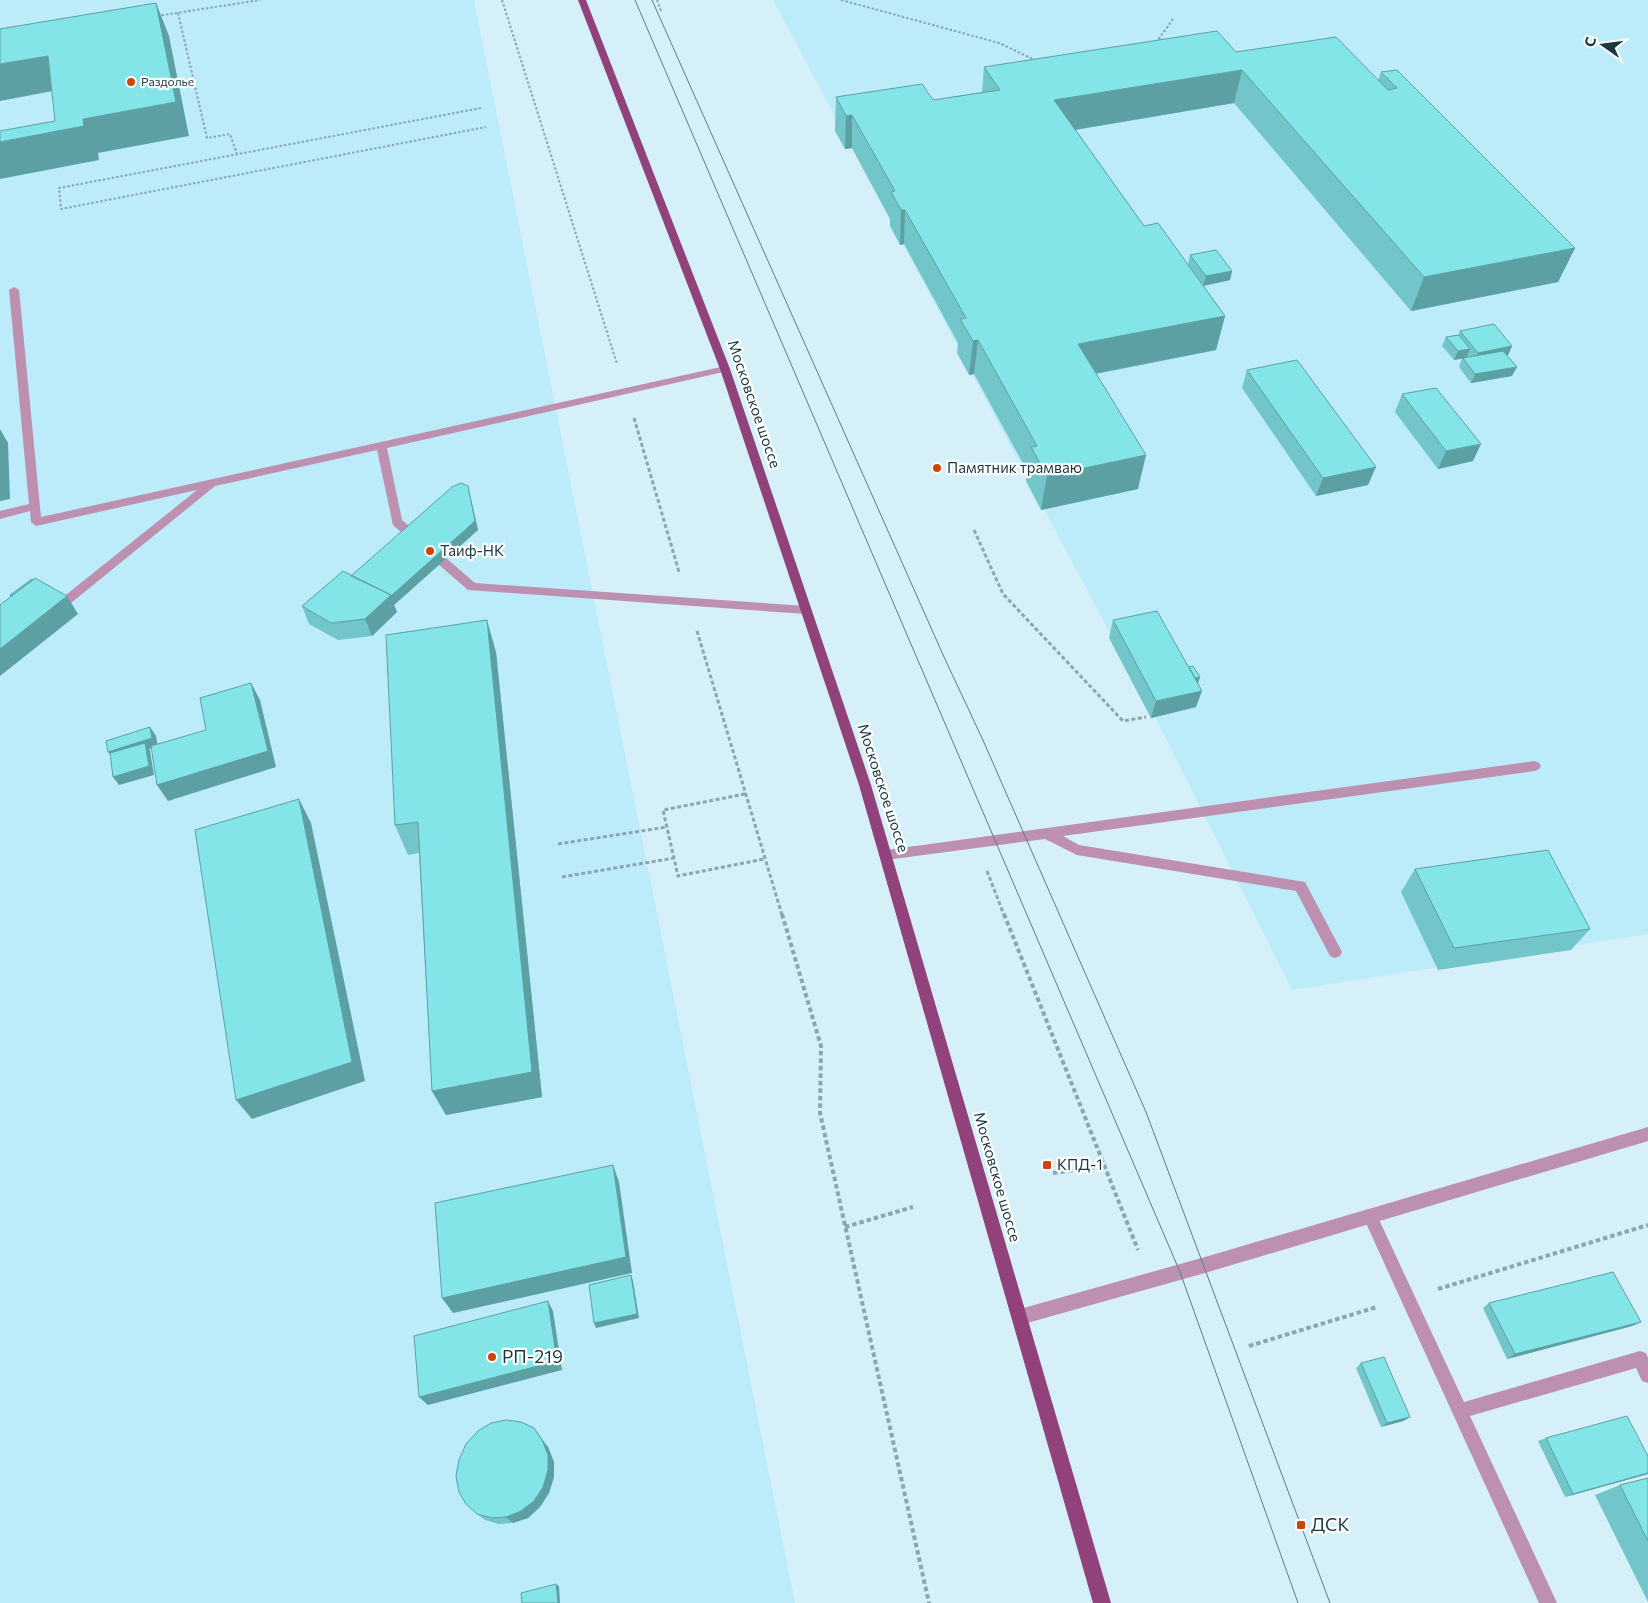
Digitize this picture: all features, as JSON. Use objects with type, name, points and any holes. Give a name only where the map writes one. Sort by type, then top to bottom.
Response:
[{"type":"main road","name":"Московское шоссе","points":[[582,0],[725,369],[886,855],[1102,1603]]},
{"type":"street","points":[[14,290],[36,522],[725,369]]},
{"type":"street","points":[[381,446],[397,522],[472,587],[806,610]]},
{"type":"street","points":[[45,618],[212,484]]},
{"type":"street","points":[[0,515],[34,506]]},
{"type":"street","points":[[886,855],[1536,766]]},
{"type":"street","points":[[1044,832],[1077,850],[1300,886],[1335,952]]},
{"type":"street","points":[[1020,1316],[1151,1281],[1648,1134]]},
{"type":"street","points":[[1370,1216],[1548,1603]]},
{"type":"street","points":[[1460,1411],[1640,1360],[1648,1375]]},
{"type":"path","points":[[157,16],[260,0]]},
{"type":"path","points":[[502,0],[626,391],[820,1046],[820,1113],[928,1603]]},
{"type":"path","points":[[657,0],[662,10]]},
{"type":"path","points":[[841,0],[999,43],[1044,64]]},
{"type":"path","points":[[178,12],[207,138],[230,134],[237,154]]},
{"type":"path","points":[[1152,50],[1173,19]]},
{"type":"path","points":[[481,108],[59,188],[61,209],[486,127]]},
{"type":"path","points":[[974,530],[1003,594],[1123,721],[1146,717]]},
{"type":"path","points":[[745,794],[663,810],[678,876],[764,859]]},
{"type":"path","points":[[558,844],[667,827]]},
{"type":"path","points":[[976,842],[1103,1166],[1151,1281]]},
{"type":"path","points":[[562,877],[674,858]]},
{"type":"path","points":[[1053,1173],[1103,1166]]},
{"type":"path","points":[[845,1227],[913,1207]]},
{"type":"path","points":[[1249,1346],[1648,1225]]},
{"type":"shaded area","points":[[0,0],[474,0],[795,1603],[0,1603]]},
{"type":"shaded area","points":[[773,0],[1648,0],[1648,934],[1292,990],[1159,725]]},
{"type":"building","points":[[156,3],[176,102],[83,119],[84,126],[0,142],[0,131],[55,121],[48,56],[0,64],[0,29]]},
{"type":"building","points":[[1217,31],[1236,52],[1336,37],[1388,90],[1397,88],[1381,72],[1397,70],[1575,248],[1424,277],[1242,70],[1054,100],[1144,226],[1158,223],[1225,316],[1078,344],[1146,455],[1047,476],[1031,447],[1037,446],[978,340],[973,341],[960,319],[966,318],[905,210],[901,210],[891,192],[895,191],[852,115],[846,116],[836,97],[922,84],[933,100],[1000,90],[984,67]]},
{"type":"building","points":[[1216,250],[1232,271],[1206,276],[1190,255]]},
{"type":"building","points":[[1494,324],[1512,346],[1478,353],[1460,331]]},
{"type":"building","points":[[1459,335],[1470,349],[1458,351],[1446,337]]},
{"type":"building","points":[[1503,351],[1517,367],[1475,374],[1463,358]]},
{"type":"building","points":[[1297,360],[1376,467],[1323,478],[1247,370]]},
{"type":"building","points":[[1436,388],[1481,444],[1446,451],[1402,394]]},
{"type":"building","points":[[461,483],[468,486],[475,521],[391,596],[351,576],[452,487]]},
{"type":"building","points":[[343,571],[391,595],[365,619],[331,623],[302,606]]},
{"type":"building","points":[[35,578],[67,596],[0,649],[0,605]]},
{"type":"building","points":[[32,579],[33,580],[10,595]]},
{"type":"building","points":[[1157,611],[1202,691],[1156,701],[1113,620]]},
{"type":"building","points":[[487,620],[532,1072],[432,1091],[418,822],[395,825],[386,635]]},
{"type":"building","points":[[1193,666],[1200,677],[1195,678],[1189,667]]},
{"type":"building","points":[[251,683],[268,751],[157,785],[151,746],[206,730],[200,698]]},
{"type":"building","points":[[150,727],[152,738],[108,752],[106,741]]},
{"type":"building","points":[[145,743],[149,766],[113,777],[110,753]]},
{"type":"building","points":[[299,799],[352,1062],[236,1100],[195,830]]},
{"type":"building","points":[[1548,850],[1590,929],[1454,948],[1415,869]]},
{"type":"building","points":[[613,1165],[626,1257],[442,1298],[435,1203]]},
{"type":"building","points":[[1613,1272],[1641,1322],[1515,1354],[1489,1303]]},
{"type":"building","points":[[631,1275],[637,1314],[594,1323],[589,1285]]},
{"type":"building","name":"РП-219","points":[[548,1301],[557,1361],[419,1397],[414,1336]]},
{"type":"building","points":[[1384,1357],[1410,1417],[1387,1423],[1361,1363]]},
{"type":"building","points":[[1627,1416],[1648,1456],[1648,1473],[1573,1494],[1546,1438]]},
{"type":"building","points":[[506,1420],[521,1422],[534,1428],[542,1440],[548,1455],[548,1470],[543,1487],[534,1501],[521,1511],[506,1517],[492,1518],[477,1514],[466,1504],[459,1492],[456,1476],[459,1460],[466,1444],[478,1431],[491,1423]]},
{"type":"building","points":[[1648,1478],[1648,1541],[1620,1485]]},
{"type":"building","points":[[556,1584],[558,1603],[522,1603],[521,1593]]},
{"type":"tram line","points":[[635,0],[1180,1272],[1298,1603]]},
{"type":"tram line","points":[[652,0],[944,657],[982,738],[1146,1112],[1330,1603]]},
{"type":"place","name":"Раздолье","points":[[131,82]]},
{"type":"place","name":"Памятник трамваю","points":[[937,468]]},
{"type":"place","name":"Таиф-НК","points":[[430,551]]},
{"type":"place","name":"КПД-1","points":[[1047,1165]]},
{"type":"place","name":"РП-219","points":[[492,1357]]},
{"type":"place","name":"ДСК","points":[[1301,1525]]}]
